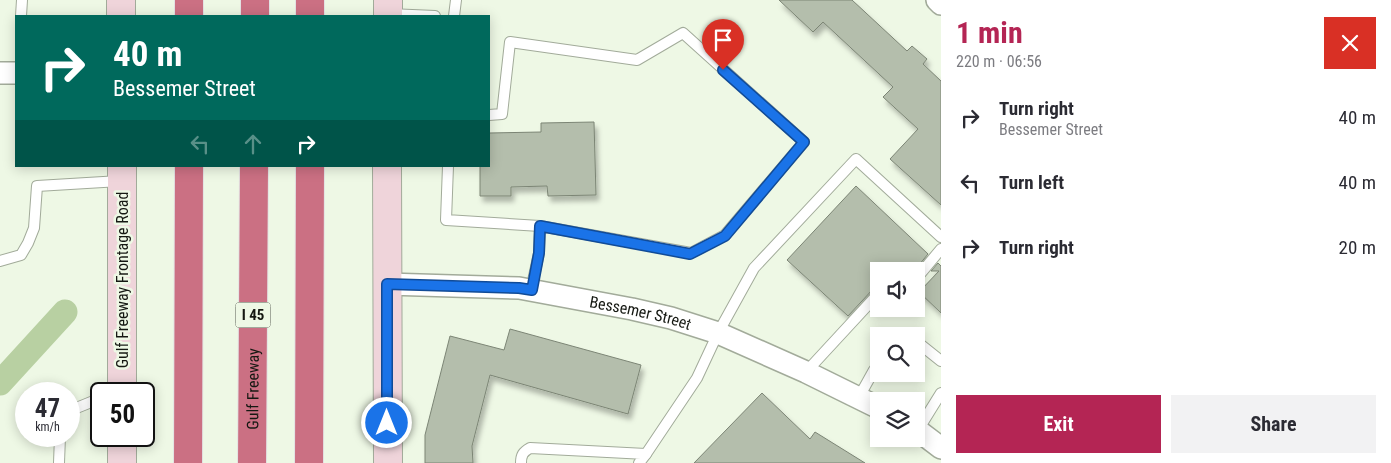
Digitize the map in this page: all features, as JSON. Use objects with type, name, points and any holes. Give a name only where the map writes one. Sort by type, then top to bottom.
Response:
[{"type":"highway","points":[[189,15],[190,0]]},
{"type":"highway","points":[[255,0],[255,15]]},
{"type":"highway","points":[[310,0],[310,15]]},
{"type":"highway","points":[[188,463],[189,167]]},
{"type":"highway","name":"Gulf Freeway","points":[[252,463],[254,167]]},
{"type":"highway","points":[[309,463],[310,167]]},
{"type":"main road","points":[[121,0],[121,15]]},
{"type":"main road","points":[[387,167],[388,463]]},
{"type":"main road","name":"Gulf Freeway Frontage Road","points":[[114,382],[122,174]]},
{"type":"main road","points":[[122,447],[122,463]]},
{"type":"street","points":[[937,0],[941,4]]},
{"type":"street","points":[[0,73],[15,73]]},
{"type":"street","name":"Bessemer Street","points":[[387,284],[519,288],[672,318],[718,334],[806,372],[870,403]]},
{"type":"street","points":[[925,436],[941,448]]},
{"type":"lane","points":[[21,15],[22,0]]},
{"type":"lane","points":[[454,15],[456,0]]},
{"type":"lane","points":[[388,10],[427,15]]},
{"type":"lane","points":[[448,167],[446,220],[540,226],[690,254],[725,236],[804,142],[682,34],[636,60],[510,42],[502,114],[490,115]]},
{"type":"lane","points":[[638,463],[697,378],[718,334],[754,268],[856,159],[941,237]]},
{"type":"lane","points":[[0,261],[21,255],[28,243],[34,228],[37,186],[122,174]]},
{"type":"lane","points":[[532,290],[539,253],[540,226]]},
{"type":"lane","points":[[925,268],[941,249]]},
{"type":"lane","points":[[806,372],[870,303]]},
{"type":"lane","points":[[925,348],[941,361]]},
{"type":"lane","points":[[859,397],[870,377]]},
{"type":"lane","points":[[925,418],[941,393]]},
{"type":"lane","points":[[59,463],[60,447]]},
{"type":"lane","points":[[521,463],[521,455],[530,448],[646,454]]},
{"type":"building","points":[[779,0],[852,0],[907,51],[912,46],[927,59],[923,64],[941,81],[941,205],[890,159],[918,129],[883,97],[893,87],[823,22],[813,32]]},
{"type":"building","points":[[594,122],[596,195],[548,196],[547,186],[511,187],[511,196],[480,196],[480,167],[490,167],[490,133],[541,132],[541,123]]},
{"type":"building","points":[[856,186],[928,254],[921,262],[870,262],[870,292],[848,316],[787,260]]},
{"type":"building","points":[[938,263],[941,266],[941,313],[925,298],[925,286],[939,271],[931,271]]},
{"type":"building","points":[[510,329],[641,365],[628,414],[490,375],[472,446],[473,463],[425,463],[425,435],[450,336],[504,350]]},
{"type":"building","points":[[762,393],[810,439],[815,432],[865,463],[694,463]]},
{"type":"waterway","points":[[0,383],[65,312]]},
{"type":"route","points":[[387,423],[387,284],[532,290],[539,253],[540,226],[690,254],[725,236],[804,142],[723,70]]}]
